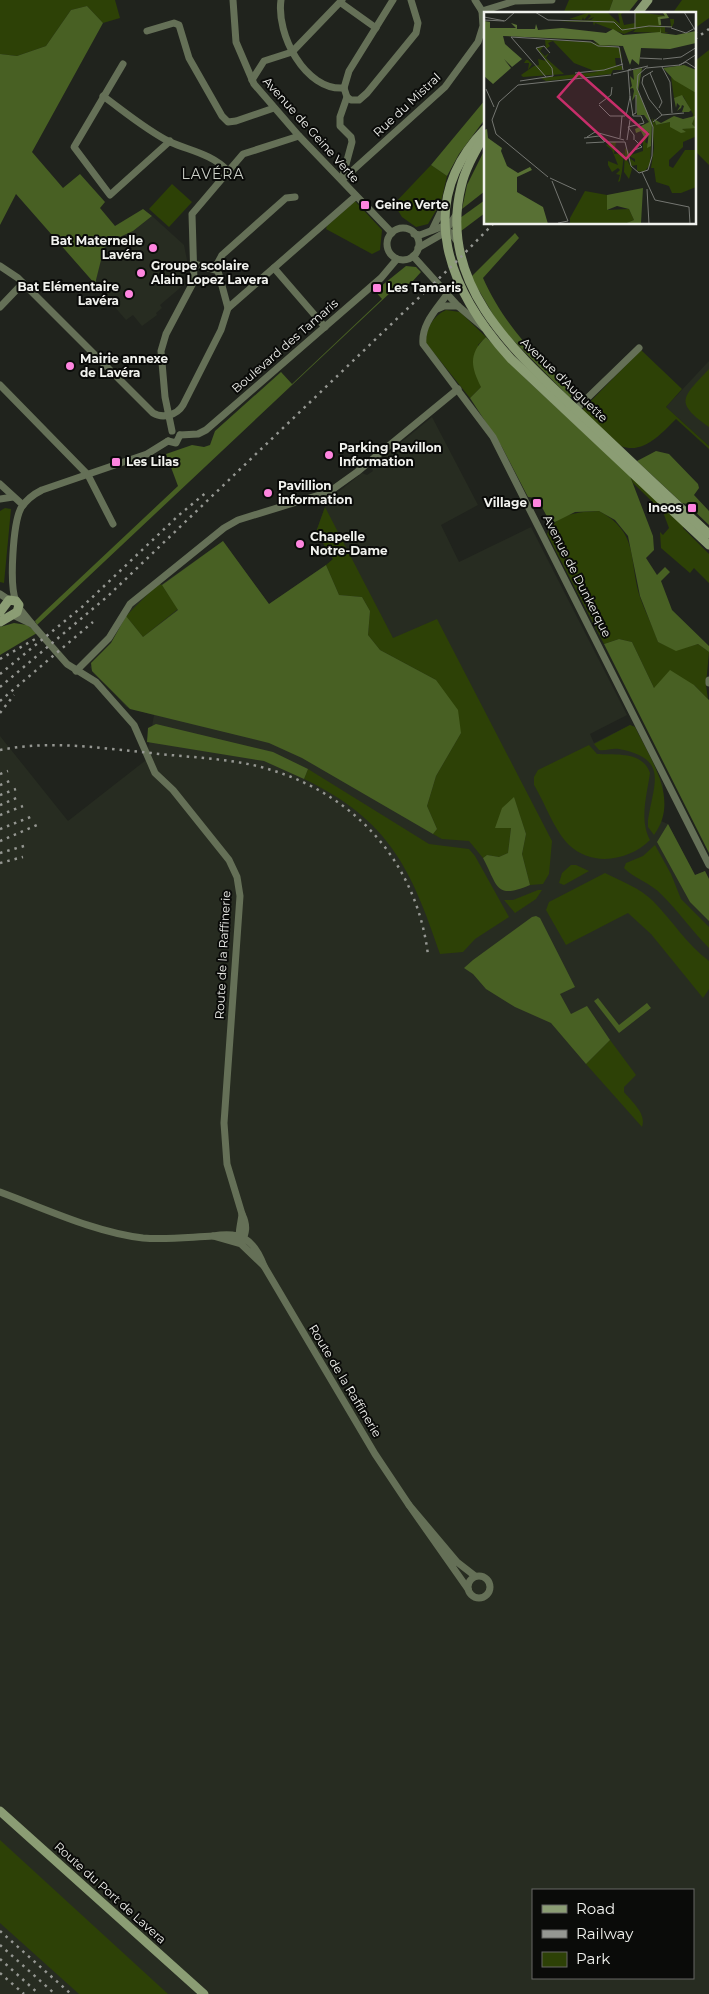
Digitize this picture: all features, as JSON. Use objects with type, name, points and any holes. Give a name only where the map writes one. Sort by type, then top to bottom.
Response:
[{"type":"main road","points":[[639,12],[648,0]]},
{"type":"main road","name":"Avenue d'Auguette","points":[[484,130],[466,152],[451,185],[446,217],[447,245],[455,278],[474,314],[522,369],[709,545]]},
{"type":"main road","name":"Avenue d'Auguette","points":[[484,135],[465,174],[457,210],[457,239],[465,269],[480,304],[528,365],[709,534]]},
{"type":"main road","points":[[0,622],[10,608]]},
{"type":"main road","name":"Route du Port de Lavera","points":[[0,1811],[204,1994]]},
{"type":"street","name":"Avenue de Geine Verte","points":[[233,0],[236,42],[252,80],[299,136],[392,232]]},
{"type":"street","points":[[281,0],[279,15],[284,35],[292,52],[312,78],[329,87],[344,88]]},
{"type":"street","points":[[342,180],[352,142],[351,137],[340,126],[340,117],[347,97],[344,88],[349,71],[393,0]]},
{"type":"street","points":[[347,97],[351,100],[359,100],[367,93],[416,33],[418,23],[411,0]]},
{"type":"street","points":[[475,0],[482,11],[515,1],[552,0]]},
{"type":"street","points":[[252,80],[264,61],[292,52],[342,2],[376,28]]},
{"type":"street","name":"Rue du Mistral","points":[[342,180],[445,87],[478,42],[483,26],[482,11]]},
{"type":"street","points":[[147,31],[174,23],[179,24],[189,58],[222,116],[228,122],[274,108]]},
{"type":"street","points":[[123,64],[74,147],[110,195],[170,141]]},
{"type":"street","points":[[103,96],[138,123],[170,141],[218,160],[228,171]]},
{"type":"street","points":[[172,431],[161,360],[162,343],[192,286],[195,264],[192,246],[192,214],[243,154],[299,136]]},
{"type":"street","points":[[432,230],[440,215],[451,185]]},
{"type":"street","points":[[0,266],[24,283],[153,413],[160,416],[177,412],[183,406],[221,330],[228,308],[356,196]]},
{"type":"street","points":[[215,268],[222,255],[286,198],[295,197]]},
{"type":"street","points":[[457,210],[455,218],[447,230],[418,248],[413,256],[406,260],[397,259],[392,255],[387,246],[392,232],[405,229],[420,235],[439,227],[447,230],[457,239]]},
{"type":"street","points":[[414,234],[417,239],[418,248]]},
{"type":"street","points":[[413,256],[446,290],[458,306],[486,330]]},
{"type":"street","name":"Boulevard des Tamaris","points":[[168,441],[176,443],[180,435],[206,430],[389,270],[397,259]]},
{"type":"street","points":[[195,264],[215,268],[219,273],[228,308]]},
{"type":"street","points":[[274,268],[325,327]]},
{"type":"street","points":[[0,307],[24,283]]},
{"type":"street","name":"Avenue de Dunkerque","points":[[446,290],[424,330],[423,344],[493,437],[709,865]]},
{"type":"street","points":[[437,309],[444,306],[458,306]]},
{"type":"street","points":[[576,409],[640,348]]},
{"type":"street","points":[[0,385],[88,475],[113,524]]},
{"type":"street","points":[[76,671],[110,638],[130,604],[224,528],[238,520],[329,492],[458,389]]},
{"type":"street","points":[[172,431],[180,435]]},
{"type":"street","points":[[10,608],[18,519],[23,505],[38,492],[147,454],[168,441],[168,434],[172,431]]},
{"type":"street","points":[[0,484],[23,505]]},
{"type":"street","points":[[0,499],[13,497]]},
{"type":"street","name":"Route de la Raffinerie","points":[[0,594],[10,608],[32,624],[67,664],[100,686],[134,725],[157,776],[173,790],[224,853],[233,868],[239,887],[224,1123],[227,1164],[246,1223],[241,1239],[264,1266],[375,1454],[409,1505],[468,1589],[471,1595],[483,1598],[489,1594],[491,1587],[488,1580],[481,1576],[475,1576],[457,1562],[409,1505]]},
{"type":"street","points":[[0,1192],[76,1220],[125,1234],[150,1238],[228,1234],[241,1239]]},
{"type":"street","points":[[468,1589],[468,1583],[475,1576]]},
{"type":"shaded area","name":"Groupe scolaire Alain Lopez Lavera","points":[[152,216],[184,245],[189,270],[182,276],[187,282],[160,305],[162,308],[156,313],[157,315],[142,326],[133,315],[126,320],[95,284],[103,248],[111,241],[133,231]]},
{"type":"shaded area","points":[[709,361],[709,446],[666,407]]},
{"type":"shaded area","points":[[432,417],[478,505],[441,525],[459,562],[531,527],[627,715],[590,734],[594,743],[630,725],[635,727],[663,784],[664,802],[661,821],[668,824],[695,875],[705,871],[709,879],[709,1994],[0,1994],[0,736],[68,821],[146,760],[154,715],[126,707],[110,688],[94,674],[90,667],[116,636],[129,610],[158,584],[162,584],[223,541],[269,604],[333,560],[316,532],[327,501],[362,473],[367,475],[373,471],[371,467]]},
{"type":"green space","points":[[0,0],[115,0],[120,18],[103,23],[87,6],[71,10],[46,46],[17,56],[0,54]]},
{"type":"green space","points":[[569,0],[613,0],[609,12],[564,12]]},
{"type":"green space","points":[[613,0],[638,0],[629,12],[609,12]]},
{"type":"green space","points":[[682,0],[709,0],[709,18],[696,27],[696,12],[673,12]]},
{"type":"green space","points":[[87,6],[103,23],[32,152],[63,188],[80,174],[105,202],[100,208],[115,226],[143,209],[152,216],[133,231],[111,241],[104,248],[95,284],[16,194],[0,225],[0,54],[17,56],[46,46],[71,10]]},
{"type":"green space","points":[[709,50],[709,165],[696,152],[696,60]]},
{"type":"green space","points":[[484,101],[484,120],[459,154],[447,176],[431,165]]},
{"type":"green space","points":[[484,151],[484,192],[462,209],[467,185]]},
{"type":"green space","points":[[431,165],[447,176],[441,202],[428,224],[416,227],[402,217],[394,204]]},
{"type":"green space","points":[[172,184],[192,202],[169,227],[149,209]]},
{"type":"green space","points":[[355,201],[382,230],[380,250],[372,254],[326,229]]},
{"type":"green space","points":[[484,201],[484,214],[461,231],[460,218]]},
{"type":"green space","points":[[515,233],[519,238],[483,278],[511,326],[534,354],[574,394],[570,398],[501,328],[471,277]]},
{"type":"green space","points":[[406,266],[416,267],[421,272],[411,283],[392,291],[37,625],[35,621],[43,613],[178,486],[166,454],[192,445],[204,447],[210,445],[215,431],[281,372],[292,384],[382,299],[375,291]]},
{"type":"green space","points":[[446,310],[460,312],[486,337],[478,345],[481,387],[470,398],[426,343],[428,328],[437,316]]},
{"type":"green space","points":[[486,337],[527,380],[630,476],[653,536],[654,550],[646,558],[657,575],[665,567],[670,572],[661,581],[672,610],[709,646],[709,652],[698,644],[676,651],[658,642],[640,596],[628,536],[615,520],[599,511],[575,512],[551,524],[537,498],[528,497],[502,447],[470,398],[481,387],[473,367],[473,361],[476,349]]},
{"type":"green space","points":[[641,350],[682,389],[666,407],[709,446],[709,449],[676,419],[652,441],[644,445],[637,448],[621,446],[582,410]]},
{"type":"green space","points":[[709,369],[709,427],[690,411],[686,405],[686,399],[693,387]]},
{"type":"green space","points":[[656,451],[669,454],[698,484],[699,488],[694,495],[709,511],[709,525],[637,461]]},
{"type":"green space","points":[[630,476],[684,526],[683,528],[709,554],[709,583],[694,568],[690,573],[661,548],[660,532],[663,535],[669,528],[663,512],[633,483]]},
{"type":"green space","points":[[325,507],[393,638],[437,619],[552,841],[549,874],[543,884],[530,885],[522,854],[526,834],[514,798],[496,827],[511,828],[508,853],[499,857],[487,855],[483,858],[469,841],[442,839],[433,834],[437,829],[427,806],[436,776],[461,733],[436,680],[380,650],[368,635],[370,611],[362,597],[339,595],[326,565],[333,559],[316,532]]},
{"type":"green space","points":[[5,508],[11,509],[4,583],[0,582],[0,511]]},
{"type":"green space","points":[[599,511],[612,519],[626,537],[630,546],[639,594],[658,642],[676,650],[698,644],[709,652],[706,685],[708,699],[694,685],[654,688],[632,642],[619,639],[604,644],[547,534],[551,527],[562,518],[576,513]]},
{"type":"green space","points":[[223,541],[269,604],[326,565],[339,595],[362,597],[370,611],[368,635],[380,650],[436,680],[458,710],[461,733],[436,776],[427,806],[437,829],[433,834],[302,758],[269,743],[130,709],[92,671],[91,663],[111,643],[126,616],[143,637],[178,610],[162,585]]},
{"type":"green space","points":[[158,584],[162,585],[178,609],[143,637],[126,616]]},
{"type":"green space","points":[[14,623],[27,625],[37,633],[0,655],[0,627]]},
{"type":"green space","points":[[619,639],[632,642],[654,688],[670,670],[694,685],[709,700],[709,853],[604,644]]},
{"type":"green space","points":[[156,724],[273,752],[308,769],[304,779],[264,761],[147,742],[148,728]]},
{"type":"green space","points":[[630,725],[635,727],[655,766],[664,794],[661,822],[654,835],[648,827],[655,783],[652,766],[635,753],[619,749],[599,750],[594,744]]},
{"type":"green space","points":[[589,745],[597,754],[635,758],[646,766],[650,773],[644,815],[650,840],[632,853],[621,857],[599,859],[578,852],[569,845],[554,824],[534,785],[534,777],[538,770]]},
{"type":"green space","points":[[308,769],[429,844],[469,849],[475,856],[509,917],[475,939],[463,952],[440,954],[418,896],[407,872],[393,850],[377,830],[357,812],[333,795],[304,779]]},
{"type":"green space","points":[[514,797],[526,834],[522,854],[530,885],[510,891],[499,888],[483,858],[487,855],[499,857],[508,853],[511,828],[495,828],[502,808]]},
{"type":"green space","points":[[668,824],[695,875],[705,871],[709,879],[709,921],[690,902],[657,842]]},
{"type":"green space","points":[[655,845],[671,874],[681,899],[709,927],[709,948],[658,891],[624,868],[626,863],[643,856]]},
{"type":"green space","points":[[571,865],[576,865],[589,871],[564,885],[559,883],[562,873]]},
{"type":"green space","points":[[605,873],[648,896],[694,948],[709,961],[709,989],[703,998],[651,934],[628,913],[566,945],[546,910],[549,902]]},
{"type":"green space","points":[[542,890],[536,899],[515,913],[504,900],[513,900]]},
{"type":"green space","points":[[532,917],[540,918],[575,987],[560,994],[571,1014],[587,1006],[610,1040],[586,1064],[551,1023],[515,1007],[486,989],[473,974],[464,968]]},
{"type":"green space","points":[[598,998],[619,1025],[647,1003],[651,1008],[619,1033],[594,1001]]},
{"type":"green space","points":[[610,1040],[636,1075],[624,1087],[624,1092],[641,1113],[642,1127],[586,1064]]},
{"type":"green space","points":[[0,1840],[168,1994],[79,1994],[0,1923]]},
{"type":"railway","points":[[696,38],[709,29]]},
{"type":"railway","points":[[0,687],[108,596],[455,263],[492,225]]},
{"type":"railway","points":[[0,674],[82,607],[179,515],[208,491]]},
{"type":"railway","points":[[0,701],[93,622]]},
{"type":"railway","points":[[0,659],[37,638]]},
{"type":"railway","points":[[0,713],[14,695]]},
{"type":"railway","points":[[0,750],[57,745],[228,761],[253,765],[287,775],[319,790],[347,809],[372,832],[392,858],[409,887],[421,920],[428,955]]},
{"type":"railway","points":[[0,774],[8,771]]},
{"type":"railway","points":[[0,785],[12,780]]},
{"type":"railway","points":[[0,795],[16,789]]},
{"type":"railway","points":[[0,805],[19,797]]},
{"type":"railway","points":[[0,815],[23,806]]},
{"type":"railway","points":[[0,829],[33,816]]},
{"type":"railway","points":[[0,841],[37,825]]},
{"type":"railway","points":[[0,853],[24,846]]},
{"type":"railway","points":[[0,863],[23,857]]},
{"type":"railway","points":[[0,1931],[71,1994]]},
{"type":"railway","points":[[0,1945],[55,1994]]},
{"type":"railway","points":[[0,1959],[39,1994]]},
{"type":"railway","points":[[0,1973],[24,1994]]},
{"type":"place","name":"Geine Verte","points":[[365,205]]},
{"type":"place","name":"Bat Maternelle Lavéra","points":[[153,248]]},
{"type":"place","name":"Groupe scolaire Alain Lopez Lavera","points":[[141,273]]},
{"type":"place","name":"Les Tamaris","points":[[377,288]]},
{"type":"place","name":"Bat Elémentaire Lavéra","points":[[129,294]]},
{"type":"place","name":"Mairie annexe de Lavéra","points":[[70,366]]},
{"type":"place","name":"Parking Pavillon Information","points":[[329,455]]},
{"type":"place","name":"Les Lilas","points":[[116,462]]},
{"type":"place","name":"Pavillion information","points":[[268,493]]},
{"type":"place","name":"Village","points":[[537,503]]},
{"type":"place","name":"Ineos","points":[[692,508]]},
{"type":"place","name":"Chapelle Notre-Dame","points":[[300,544]]},
{"type":"district","name":"LAVÉRA","points":[[213,174]]}]
